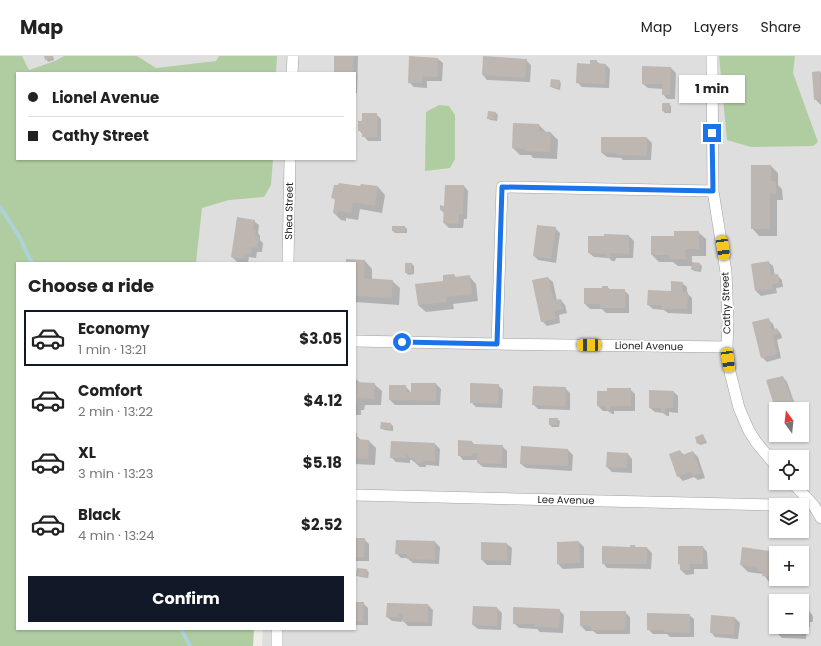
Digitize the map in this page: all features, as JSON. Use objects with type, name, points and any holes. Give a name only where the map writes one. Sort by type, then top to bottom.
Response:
[{"type":"street","points":[[292,72],[293,56]]},
{"type":"street","name":"Cathy Street","points":[[712,56],[713,191],[726,272],[728,315],[727,347],[730,372],[739,408],[749,430],[756,442],[769,458]]},
{"type":"street","name":"Shea Street","points":[[288,262],[290,160]]},
{"type":"street","points":[[497,344],[502,187],[713,191]]},
{"type":"street","name":"Lionel Avenue","points":[[356,341],[727,347]]},
{"type":"street","points":[[799,490],[814,506],[821,518]]},
{"type":"street","name":"Lee Avenue","points":[[356,495],[769,505]]},
{"type":"street","points":[[809,506],[814,506]]},
{"type":"street","points":[[277,630],[277,646]]},
{"type":"shaded area","points":[[8,56],[821,56],[821,646],[262,646],[263,630],[356,630],[356,262],[196,262],[206,160],[356,160],[356,72],[215,72],[216,61],[124,72],[16,72]]},
{"type":"green space","points":[[0,56],[22,56],[29,70],[55,61],[64,56],[137,56],[156,68],[216,61],[219,56],[277,56],[276,72],[16,72],[16,160],[273,160],[271,185],[264,197],[229,200],[202,208],[196,262],[16,262],[16,630],[254,630],[253,646],[0,646]]},
{"type":"green space","points":[[719,56],[795,56],[793,73],[818,142],[813,146],[751,147],[727,140]]},
{"type":"green space","points":[[439,105],[449,106],[455,115],[455,159],[450,168],[425,171],[426,112]]},
{"type":"water","points":[[680,75],[691,75],[691,98],[680,98]]},
{"type":"building","points":[[44,56],[52,56],[53,58],[45,60]]},
{"type":"building","points":[[334,56],[354,56],[353,72],[334,72]]},
{"type":"building","points":[[409,56],[438,58],[437,77],[422,76],[422,83],[408,83]]},
{"type":"building","points":[[483,56],[527,59],[525,78],[482,75]]},
{"type":"building","points":[[590,60],[597,60],[597,63],[606,64],[605,84],[576,83],[577,63],[590,64]]},
{"type":"building","points":[[642,66],[671,67],[670,95],[662,95],[662,84],[642,84]]},
{"type":"building","points":[[820,71],[821,99],[814,100],[812,72]]},
{"type":"building","points":[[551,79],[560,80],[558,88],[550,87]]},
{"type":"building","points":[[662,103],[670,103],[669,112],[662,111]]},
{"type":"building","points":[[488,111],[496,112],[495,119],[487,119]]},
{"type":"building","points":[[362,113],[377,113],[377,137],[362,137],[362,131],[358,131],[358,121],[362,121]]},
{"type":"building","points":[[513,123],[539,124],[539,131],[551,132],[550,152],[525,151],[525,149],[512,148]]},
{"type":"building","points":[[601,137],[647,137],[647,156],[601,153]]},
{"type":"building","points":[[751,165],[771,165],[771,181],[776,181],[776,194],[770,193],[770,229],[751,229]]},
{"type":"building","points":[[339,183],[360,186],[361,184],[378,186],[375,206],[353,202],[351,213],[339,211],[338,214],[333,213],[335,199],[331,198],[334,185],[338,185]]},
{"type":"building","points":[[445,185],[464,185],[463,214],[459,214],[459,224],[443,223],[444,210],[440,210],[440,205],[444,206]]},
{"type":"building","points":[[237,217],[255,220],[253,230],[256,230],[255,237],[259,237],[257,248],[252,247],[251,254],[245,253],[244,259],[231,257]]},
{"type":"building","points":[[537,225],[556,227],[551,259],[533,256]]},
{"type":"building","points":[[392,226],[405,226],[405,232],[392,231]]},
{"type":"building","points":[[674,231],[699,231],[699,249],[685,249],[686,259],[669,259],[669,255],[651,255],[651,236],[674,236]]},
{"type":"building","points":[[604,234],[629,235],[629,254],[611,253],[611,257],[606,257],[607,254],[588,253],[588,236],[604,236]]},
{"type":"building","points":[[346,259],[365,260],[364,278],[393,280],[392,298],[356,296],[356,262],[346,262]]},
{"type":"building","points":[[769,261],[771,275],[778,274],[779,283],[772,284],[773,289],[755,291],[751,264]]},
{"type":"building","points":[[692,262],[700,263],[699,270],[691,270]]},
{"type":"building","points":[[405,263],[412,263],[412,273],[405,273]]},
{"type":"building","points":[[454,274],[455,277],[470,275],[472,294],[446,297],[447,302],[418,305],[415,284],[443,281],[443,275]]},
{"type":"building","points":[[548,277],[554,300],[561,299],[563,309],[554,311],[556,319],[541,322],[532,280]]},
{"type":"building","points":[[671,281],[683,282],[682,292],[688,292],[687,309],[662,309],[662,305],[647,305],[648,290],[671,291]]},
{"type":"building","points":[[602,286],[608,286],[608,289],[625,289],[625,308],[600,308],[600,304],[584,304],[584,288],[602,288]]},
{"type":"building","points":[[769,318],[772,330],[777,328],[778,334],[773,335],[777,354],[761,358],[752,322]]},
{"type":"building","points":[[783,376],[794,402],[773,402],[766,380]]},
{"type":"building","points":[[356,382],[375,383],[374,399],[358,398],[357,403]]},
{"type":"building","points":[[411,383],[436,383],[436,401],[389,400],[389,385],[406,385],[406,392],[411,392]]},
{"type":"building","points":[[470,383],[499,384],[498,404],[470,403]]},
{"type":"building","points":[[533,386],[566,387],[565,406],[532,405]]},
{"type":"building","points":[[607,388],[631,388],[631,406],[610,406],[610,410],[606,410],[606,406],[597,406],[597,391],[607,391]]},
{"type":"building","points":[[649,390],[674,391],[673,408],[665,408],[665,412],[661,412],[661,408],[649,408]]},
{"type":"building","points":[[549,418],[558,418],[557,425],[549,425]]},
{"type":"building","points":[[381,422],[391,423],[391,429],[380,429]]},
{"type":"building","points":[[703,434],[706,441],[697,444],[695,437]]},
{"type":"building","points":[[356,439],[369,440],[368,459],[356,458]]},
{"type":"building","points":[[458,440],[472,441],[472,444],[503,445],[502,464],[477,463],[477,453],[472,453],[472,456],[458,456]]},
{"type":"building","points":[[391,441],[435,443],[435,461],[422,461],[422,463],[415,463],[415,459],[409,458],[409,455],[406,455],[406,458],[390,458]]},
{"type":"building","points":[[521,446],[568,449],[568,466],[520,464]]},
{"type":"building","points":[[680,450],[682,455],[693,451],[701,473],[692,476],[691,472],[677,477],[669,454]]},
{"type":"building","points":[[607,452],[628,453],[627,468],[606,467]]},
{"type":"building","points":[[356,538],[365,538],[364,557],[356,557]]},
{"type":"building","points":[[396,540],[435,541],[435,560],[407,559],[407,554],[395,554]]},
{"type":"building","points":[[579,541],[580,563],[557,564],[557,542]]},
{"type":"building","points":[[481,542],[507,543],[507,561],[481,560]]},
{"type":"building","points":[[630,545],[635,545],[635,547],[647,547],[647,564],[602,564],[602,546],[630,547]]},
{"type":"building","points":[[678,546],[703,546],[703,564],[690,564],[690,570],[680,570],[680,564],[678,564]]},
{"type":"building","points":[[742,547],[769,551],[769,577],[762,576],[763,572],[758,571],[758,568],[740,565]]},
{"type":"building","points":[[357,568],[367,569],[367,577],[356,576]]},
{"type":"building","points":[[356,602],[364,602],[363,621],[356,621]]},
{"type":"building","points":[[387,603],[428,604],[428,622],[403,622],[403,613],[398,613],[398,617],[386,617]]},
{"type":"building","points":[[473,606],[497,607],[497,626],[472,625]]},
{"type":"building","points":[[513,607],[560,609],[559,628],[535,627],[535,624],[513,624]]},
{"type":"building","points":[[580,611],[626,611],[625,630],[591,630],[591,626],[580,626]]},
{"type":"building","points":[[647,613],[690,614],[690,633],[647,630]]},
{"type":"building","points":[[711,615],[735,617],[734,635],[710,633]]},
{"type":"waterway","points":[[0,207],[19,236],[32,262]]},
{"type":"waterway","points":[[182,630],[190,646]]},
{"type":"route","points":[[402,342],[497,344],[502,187],[713,191],[712,133]]}]
